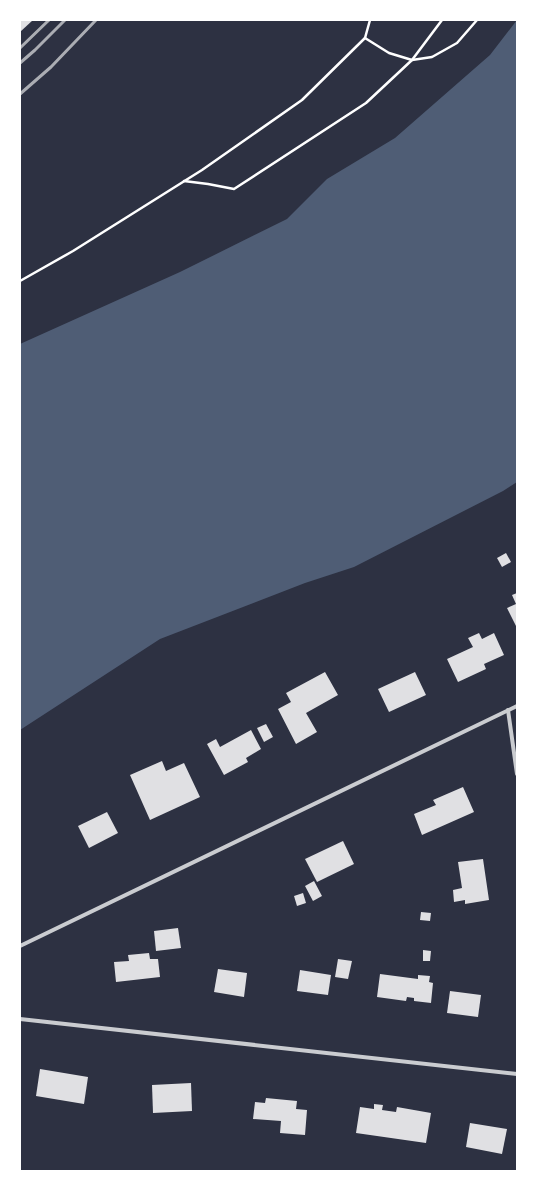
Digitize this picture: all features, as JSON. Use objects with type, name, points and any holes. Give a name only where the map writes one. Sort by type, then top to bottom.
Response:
[{"type":"street","points":[[20,946],[517,706]]},
{"type":"street","points":[[508,710],[517,774]]},
{"type":"street","points":[[20,1019],[517,1074]]},
{"type":"path","points":[[20,281],[73,251],[184,181],[302,100],[365,38],[370,20]]},
{"type":"path","points":[[184,181],[234,189],[366,103],[412,60],[442,20]]},
{"type":"path","points":[[365,38],[389,54],[412,60],[432,57],[457,43],[477,20]]},
{"type":"water","points":[[517,20],[517,482],[503,491],[354,567],[305,583],[160,639],[20,730],[20,344],[180,272],[287,219],[327,179],[395,138],[490,55]]},
{"type":"building","points":[[20,20],[33,20],[20,32]]},
{"type":"building","points":[[506,553],[511,562],[502,567],[497,558]]},
{"type":"building","points":[[517,593],[517,628],[507,608],[516,604],[512,595]]},
{"type":"building","points":[[479,633],[482,639],[494,633],[504,655],[484,664],[486,669],[458,682],[447,659],[473,647],[468,638]]},
{"type":"building","points":[[325,672],[338,695],[306,713],[317,732],[296,744],[278,709],[291,702],[286,693]]},
{"type":"building","points":[[415,672],[426,695],[389,712],[378,689]]},
{"type":"building","points":[[266,724],[273,737],[264,742],[257,728]]},
{"type":"building","points":[[251,730],[261,749],[246,758],[248,762],[224,775],[207,744],[216,739],[220,747]]},
{"type":"building","points":[[162,761],[166,771],[184,763],[200,797],[150,820],[130,775]]},
{"type":"building","points":[[463,787],[474,812],[422,835],[414,814],[436,805],[433,800]]},
{"type":"building","points":[[107,812],[118,833],[89,848],[78,826]]},
{"type":"building","points":[[343,841],[354,864],[317,882],[305,859]]},
{"type":"building","points":[[483,859],[489,900],[465,904],[465,900],[454,902],[453,890],[462,888],[458,862]]},
{"type":"building","points":[[314,881],[322,896],[313,901],[305,886]]},
{"type":"building","points":[[303,893],[306,903],[297,906],[294,896]]},
{"type":"building","points":[[421,912],[431,913],[430,921],[420,920]]},
{"type":"building","points":[[178,928],[181,948],[156,951],[154,931]]},
{"type":"building","points":[[423,950],[431,951],[430,961],[423,961]]},
{"type":"building","points":[[149,953],[150,959],[158,959],[160,977],[116,982],[114,962],[129,961],[128,955]]},
{"type":"building","points":[[338,959],[352,961],[348,979],[335,977]]},
{"type":"building","points":[[218,969],[247,973],[244,997],[214,992]]},
{"type":"building","points":[[300,970],[331,975],[328,995],[297,991]]},
{"type":"building","points":[[380,974],[418,979],[418,975],[430,976],[429,982],[433,983],[431,1003],[414,1001],[414,998],[407,997],[406,1001],[377,997]]},
{"type":"building","points":[[450,991],[481,995],[478,1017],[447,1013]]},
{"type":"building","points":[[40,1069],[88,1077],[84,1104],[36,1096]]},
{"type":"building","points":[[191,1083],[192,1111],[153,1113],[152,1085]]},
{"type":"building","points":[[266,1098],[297,1101],[296,1109],[307,1110],[305,1135],[280,1133],[281,1121],[253,1119],[255,1102],[265,1103]]},
{"type":"building","points":[[374,1104],[383,1105],[382,1110],[396,1112],[397,1107],[431,1113],[426,1143],[356,1133],[360,1107],[374,1109]]},
{"type":"building","points":[[470,1123],[507,1129],[502,1154],[466,1147]]},
{"type":"railway","points":[[20,48],[49,20]]},
{"type":"railway","points":[[20,63],[65,20]]},
{"type":"railway","points":[[20,94],[51,67],[96,20]]}]
